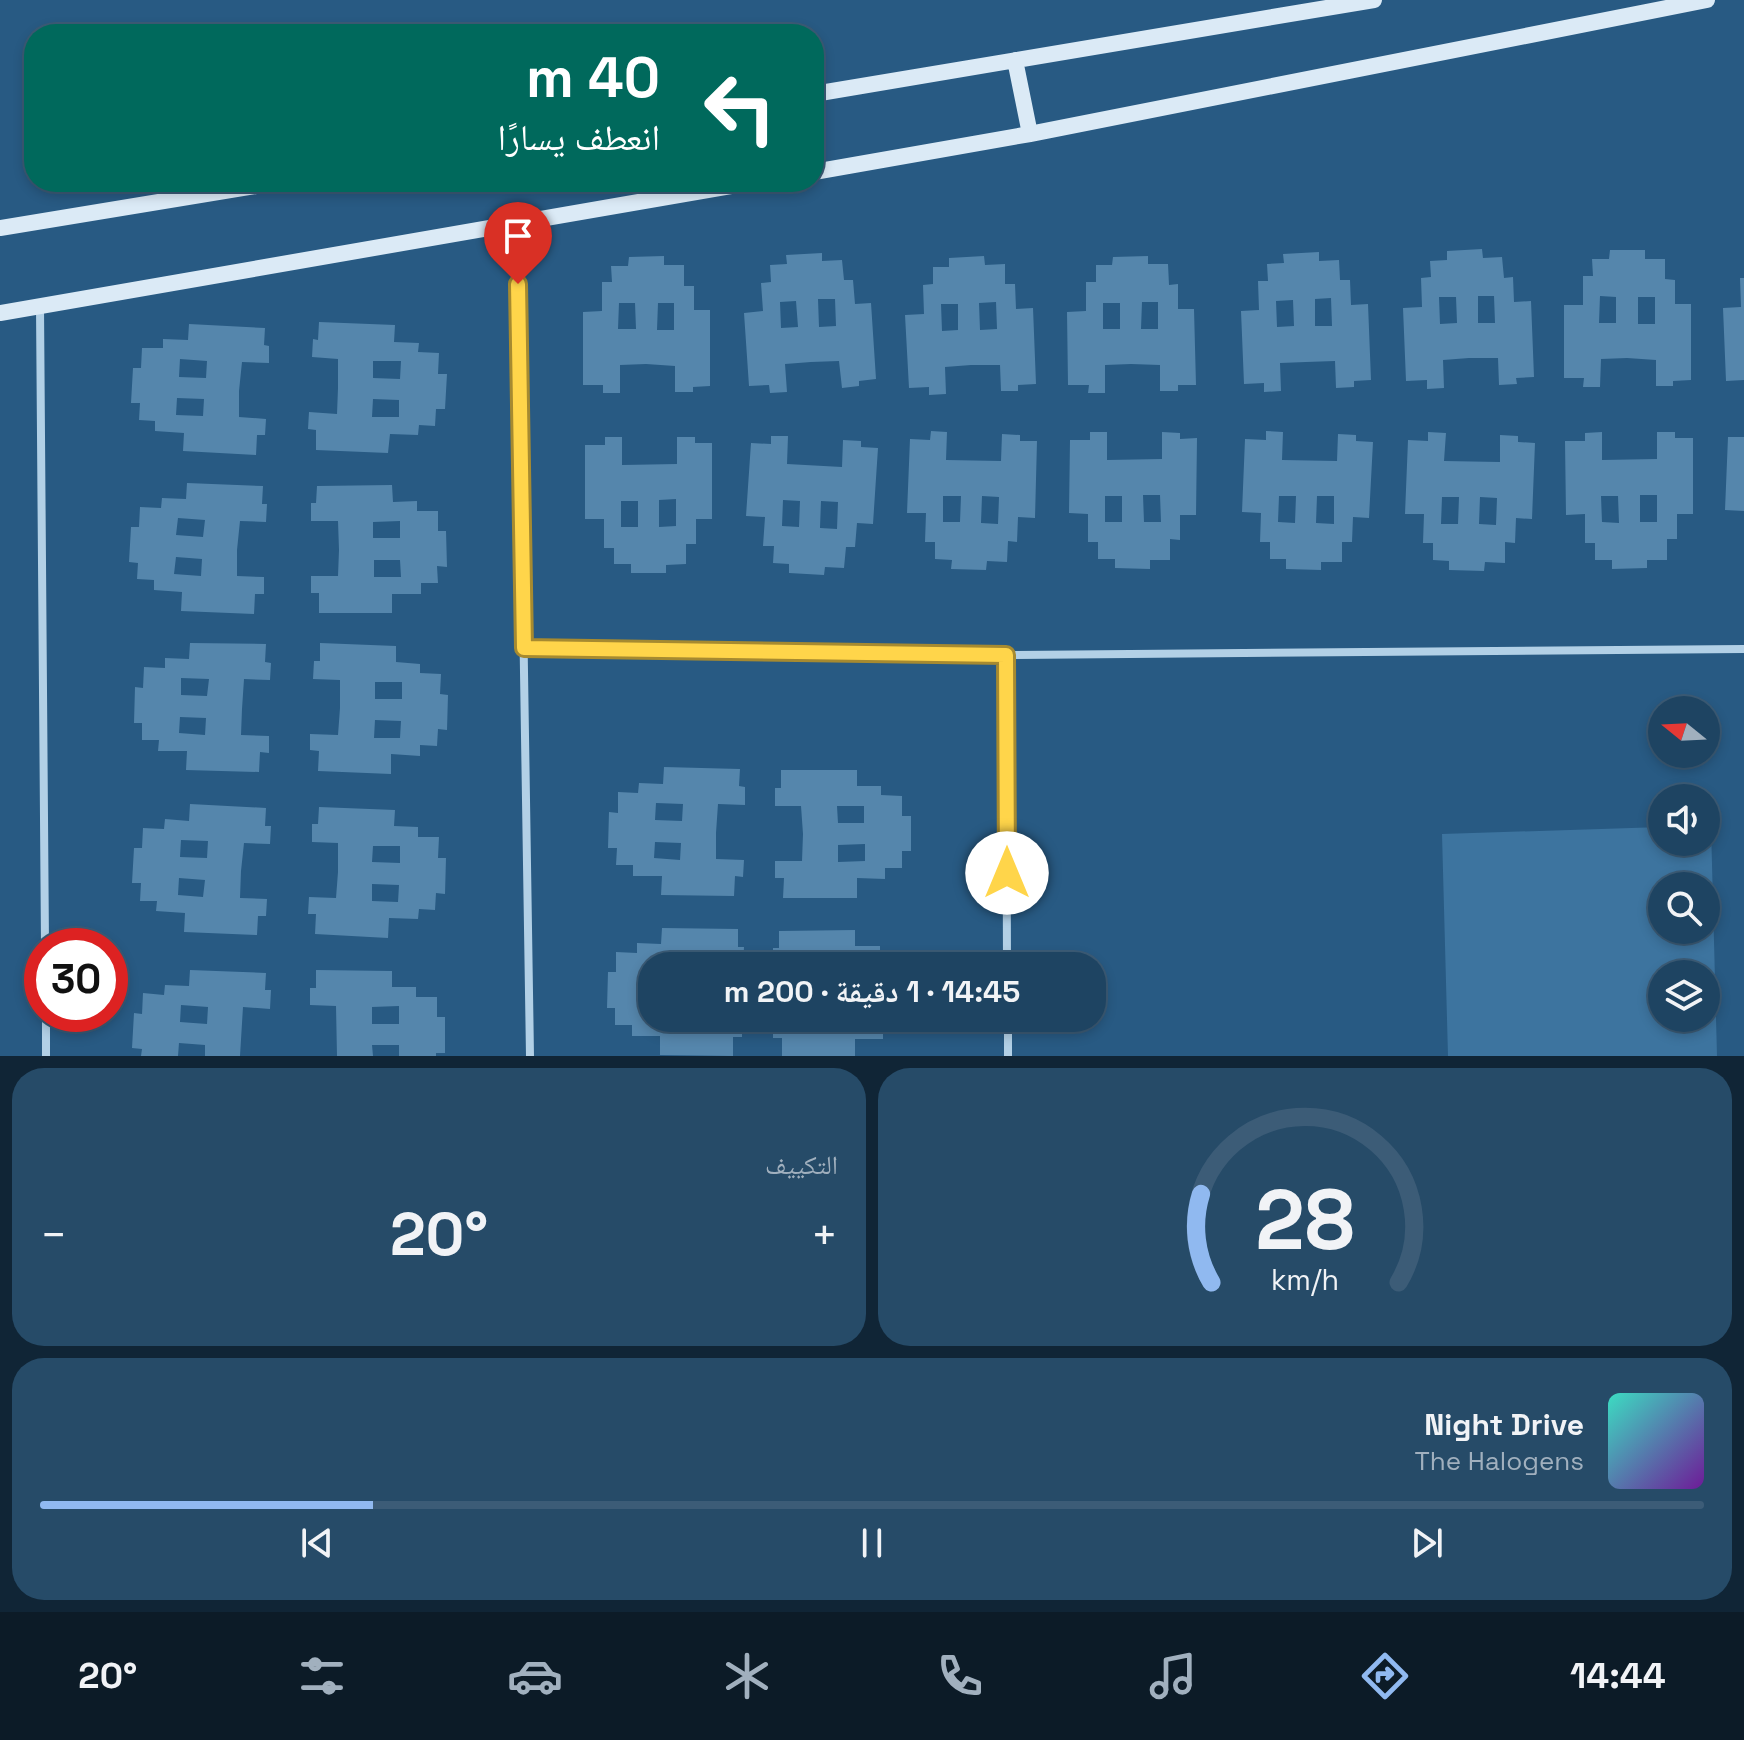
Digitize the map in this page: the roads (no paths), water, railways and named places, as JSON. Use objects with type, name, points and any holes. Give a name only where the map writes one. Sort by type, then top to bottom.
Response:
[{"type":"street","points":[[824,92],[1374,0]]},
{"type":"street","points":[[824,170],[1030,134],[1707,0]]},
{"type":"street","points":[[1015,60],[1030,134]]},
{"type":"street","points":[[0,228],[219,192]]},
{"type":"street","points":[[0,313],[696,192]]},
{"type":"street","points":[[517,223],[530,1056]]},
{"type":"street","points":[[40,307],[45,928]]},
{"type":"street","points":[[524,648],[1006,655],[1744,649]]},
{"type":"street","points":[[1006,655],[1007,952]]},
{"type":"street","points":[[46,1032],[46,1056]]},
{"type":"street","points":[[1008,1032],[1008,1056]]}]
